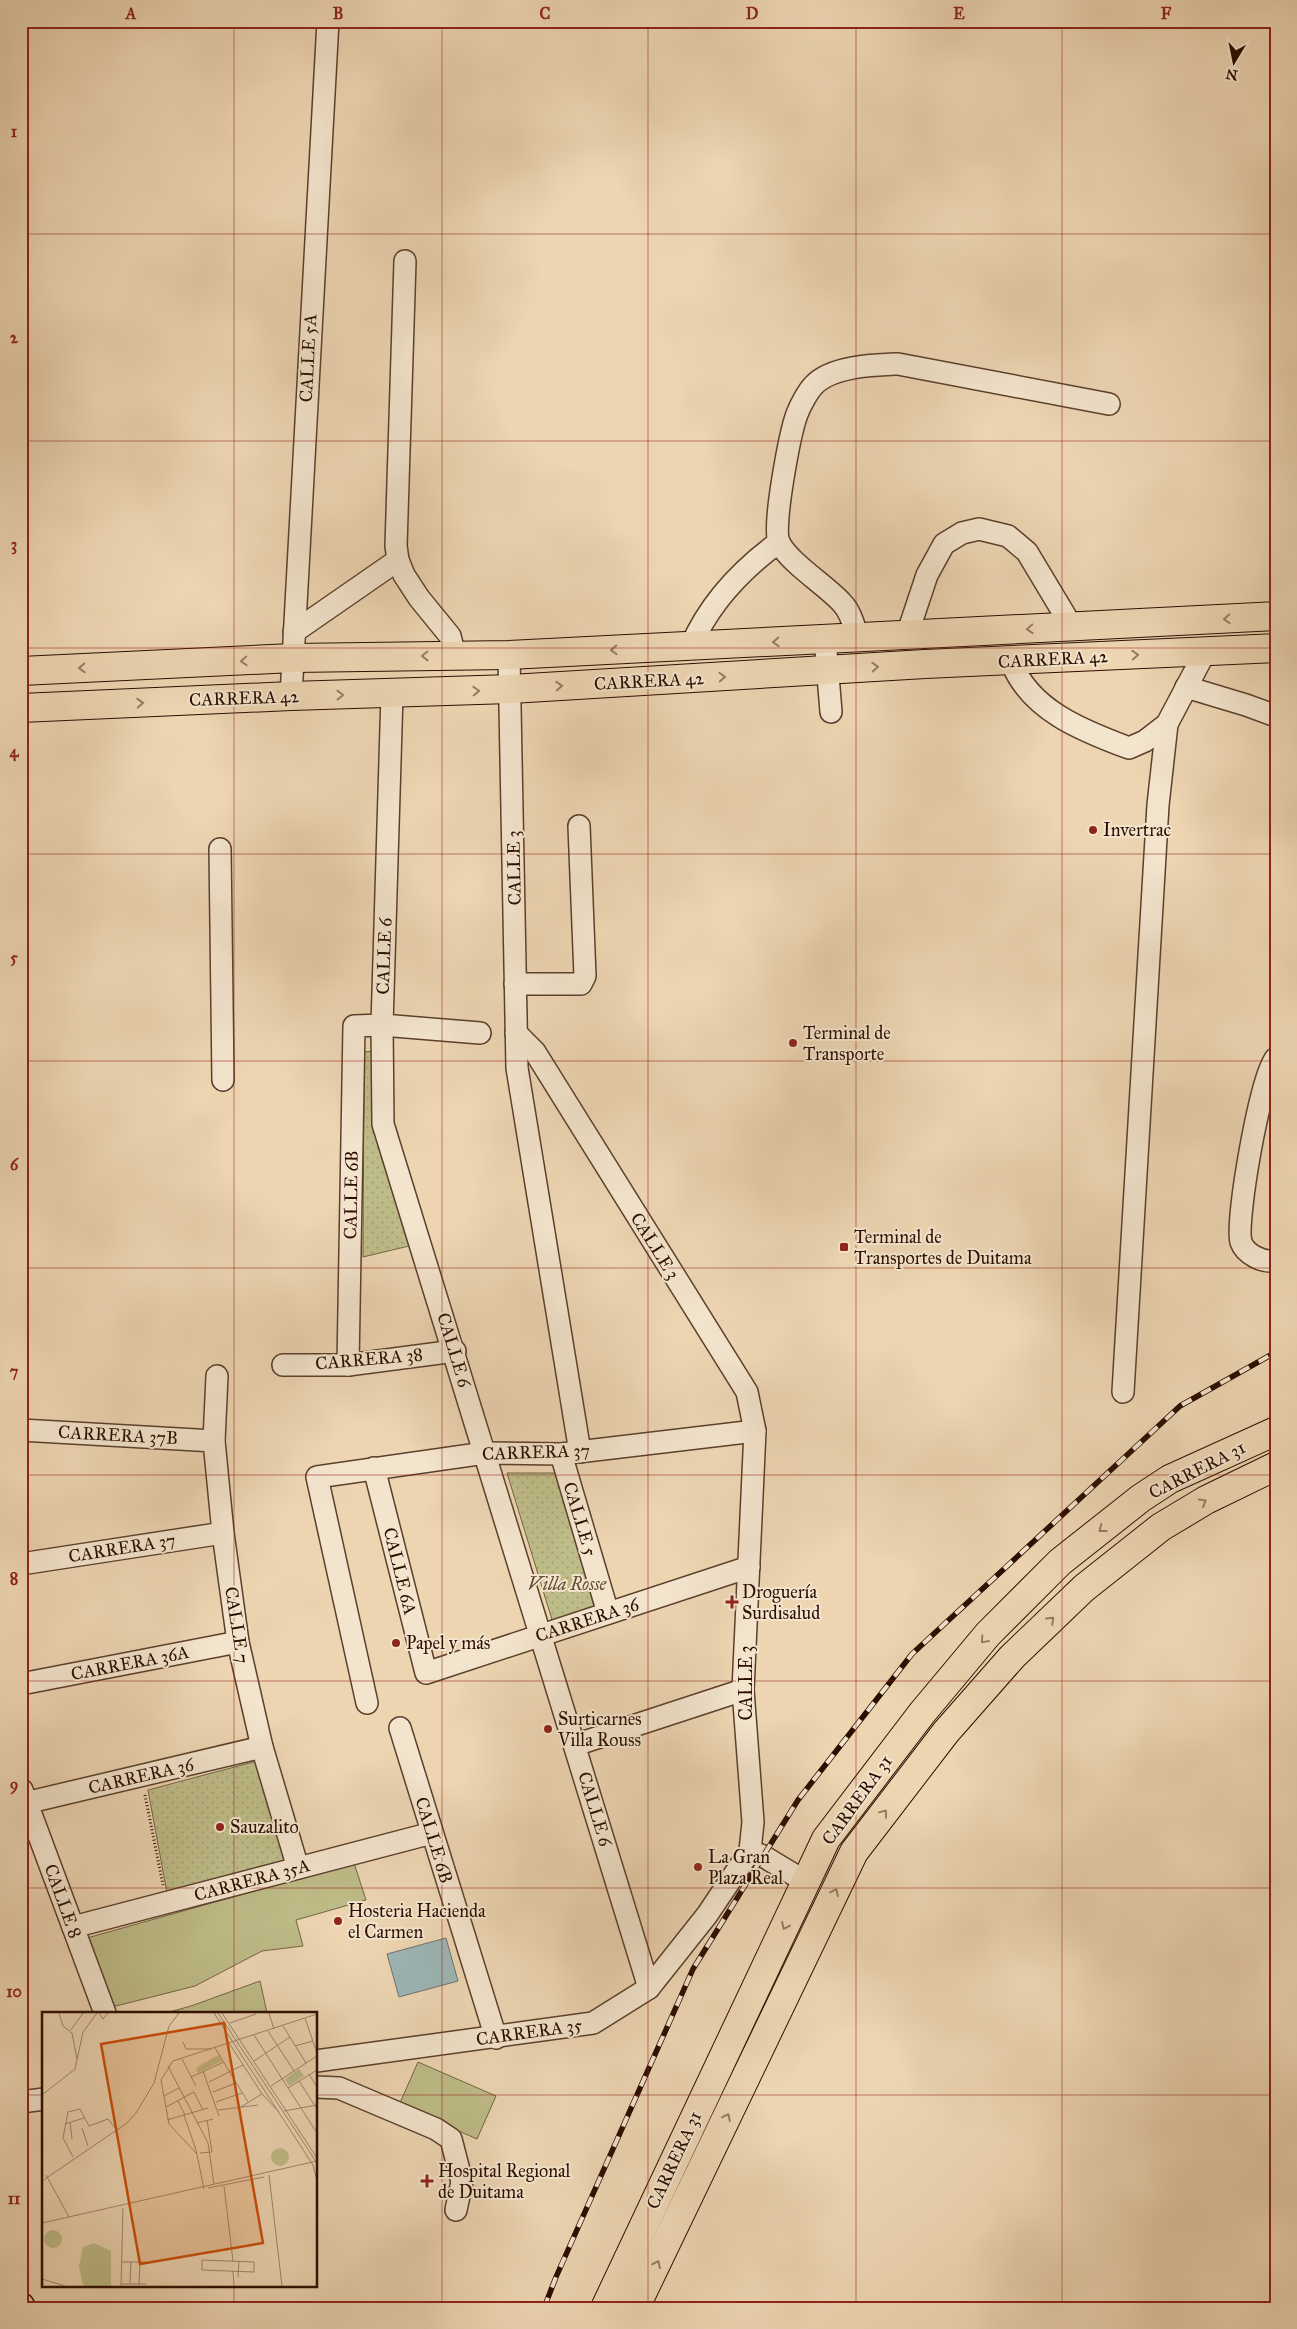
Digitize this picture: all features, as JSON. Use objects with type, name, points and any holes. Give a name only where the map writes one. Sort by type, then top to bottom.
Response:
[{"type":"highway","name":"CARRERA 42","points":[[21,671],[294,645],[455,656],[509,655],[1276,616]]},
{"type":"highway","name":"CARRERA 42","points":[[21,708],[291,696],[511,689],[826,670],[1276,648]]},
{"type":"highway","name":"CARRERA 31","points":[[605,2308],[826,1839],[922,1713],[988,1634],[1060,1562],[1141,1498],[1170,1479],[1276,1431]]},
{"type":"highway","name":"CARRERA 31","points":[[636,2308],[854,1852],[946,1732],[1012,1657],[1084,1588],[1161,1527],[1206,1500],[1276,1466]]},
{"type":"highway","points":[[806,1882],[810,1889],[810,1898],[803,1934],[808,1948]]},
{"type":"street","name":"CALLE 5A","points":[[291,696],[328,21]]},
{"type":"street","points":[[405,261],[396,546],[398,560],[419,598],[450,636],[455,656]]},
{"type":"street","points":[[858,638],[844,604],[796,562],[779,542],[777,515],[797,414],[814,384],[836,372],[873,365],[898,364],[1109,404]]},
{"type":"street","points":[[907,635],[927,575],[944,544],[962,533],[979,529],[1008,536],[1027,552],[1072,627]]},
{"type":"street","points":[[691,646],[700,625],[712,608],[755,559],[779,542]]},
{"type":"street","points":[[294,645],[398,560]]},
{"type":"street","points":[[964,632],[964,663]]},
{"type":"street","points":[[825,639],[826,670],[831,712]]},
{"type":"street","points":[[1123,1392],[1158,805],[1167,724],[1205,652]]},
{"type":"street","name":"CALLE 3","points":[[509,655],[516,1033],[535,1052],[747,1392],[755,1431],[743,1690],[753,1822],[750,1851]]},
{"type":"street","points":[[1011,661],[1017,677],[1048,710],[1092,735],[1129,748],[1145,742],[1167,724]]},
{"type":"street","points":[[1186,687],[1276,716]]},
{"type":"street","name":"CALLE 6","points":[[392,694],[382,1025],[383,1124],[455,1351],[649,1988]]},
{"type":"street","points":[[515,984],[581,984],[584,976],[579,826]]},
{"type":"street","points":[[220,849],[223,1080]]},
{"type":"street","points":[[382,1025],[480,1033]]},
{"type":"street","name":"CALLE 6B","points":[[348,1365],[354,1026],[382,1025]]},
{"type":"street","name":"CALLE 5","points":[[516,1033],[517,1068],[571,1453],[608,1613]]},
{"type":"street","points":[[1276,1058],[1267,1078],[1258,1108],[1240,1221],[1242,1243],[1251,1255],[1271,1262],[1276,1260]]},
{"type":"street","name":"CARRERA 38","points":[[283,1365],[348,1365],[455,1351]]},
{"type":"street","name":"CALLE 7","points":[[217,1376],[214,1441],[223,1533],[238,1642],[262,1747],[298,1868]]},
{"type":"street","name":"CARRERA 37B","points":[[21,1430],[214,1441]]},
{"type":"street","name":"CARRERA 37","points":[[367,1703],[317,1477],[485,1453],[571,1453],[755,1431]]},
{"type":"street","name":"CALLE 6A","points":[[374,1468],[426,1673]]},
{"type":"street","name":"CARRERA 37","points":[[21,1564],[223,1533]]},
{"type":"street","name":"CARRERA 36","points":[[426,1673],[749,1568]]},
{"type":"street","name":"CARRERA 36A","points":[[21,1684],[238,1642]]},
{"type":"street","points":[[575,1745],[743,1690]]},
{"type":"street","name":"CALLE 6B","points":[[400,1728],[496,2038]]},
{"type":"street","name":"CARRERA 36","points":[[23,1799],[141,1776],[262,1747]]},
{"type":"street","name":"CALLE 8","points":[[23,1799],[104,2012]]},
{"type":"street","name":"CARRERA 35A","points":[[73,1927],[432,1833]]},
{"type":"street","points":[[750,1851],[763,1856],[806,1882]]},
{"type":"street","name":"CARRERA 35","points":[[318,2061],[496,2038],[592,2023],[649,1988],[707,1915],[750,1851]]},
{"type":"street","points":[[318,2087],[339,2088],[436,2129],[451,2139],[462,2182],[456,2210]]},
{"type":"street","points":[[21,2102],[42,2099]]},
{"type":"path","points":[[141,1776],[167,1902]]},
{"type":"green space","points":[[375,1051],[376,1137],[409,1246],[363,1257],[364,1052]]},
{"type":"green space","name":"Villa Rosse","points":[[507,1473],[559,1473],[601,1609],[553,1623]]},
{"type":"green space","name":"Sauzalito","points":[[257,1761],[285,1862],[167,1893],[148,1790]]},
{"type":"green space","points":[[354,1863],[366,1900],[296,1920],[303,1946],[262,1951],[195,1986],[112,2007],[87,1938]]},
{"type":"green space","points":[[260,1981],[267,2012],[170,2012]]},
{"type":"green space","points":[[418,2062],[496,2096],[477,2139],[399,2105]]},
{"type":"water","points":[[446,1938],[458,1981],[399,1997],[387,1954]]},
{"type":"railway","points":[[544,2308],[693,1969],[798,1800],[912,1654],[1180,1406],[1276,1352]]},
{"type":"place","name":"Invertrac","points":[[1093,830]]},
{"type":"place","name":"Terminal de Transporte","points":[[793,1043]]},
{"type":"place","name":"Terminal de Transportes de Duitama","points":[[844,1247]]},
{"type":"place","name":"Droguería Surdisalud","points":[[732,1602]]},
{"type":"place","name":"Papel y más","points":[[396,1643]]},
{"type":"place","name":"Surticarnes Villa Rouss","points":[[548,1729]]},
{"type":"place","name":"Sauzalito","points":[[220,1827]]},
{"type":"place","name":"La Gran Plaza Real","points":[[698,1867]]},
{"type":"place","name":"Hosteria Hacienda el Carmen","points":[[338,1921]]},
{"type":"place","name":"Hospital Regional de Duitama","points":[[427,2181]]}]
